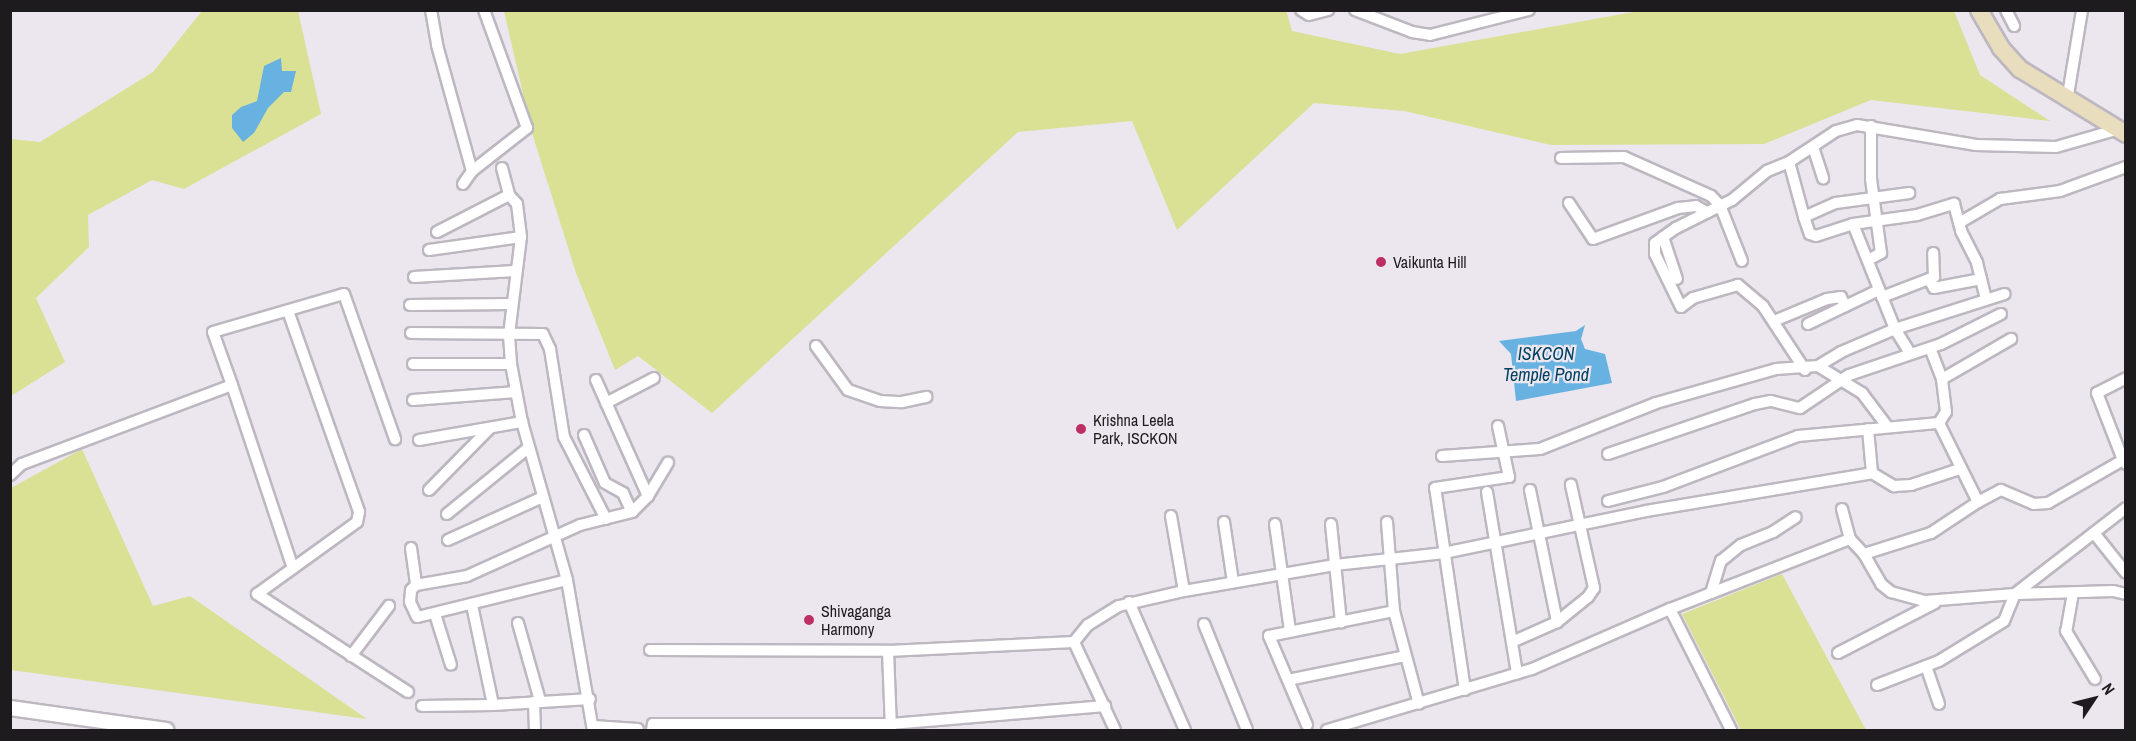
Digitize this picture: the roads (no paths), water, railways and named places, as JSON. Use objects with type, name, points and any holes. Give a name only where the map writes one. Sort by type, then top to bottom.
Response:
[{"type":"main road","points":[[1979,10],[2001,48],[2020,69],[2067,102],[2122,132]]},
{"type":"street","points":[[431,10],[437,45],[472,171]]},
{"type":"street","points":[[463,184],[472,171],[527,128],[484,10]]},
{"type":"street","points":[[1302,10],[1309,15],[1328,10]]},
{"type":"street","points":[[1355,10],[1430,35],[1529,10]]},
{"type":"street","points":[[2006,10],[2014,26]]},
{"type":"street","points":[[2067,102],[2080,13]]},
{"type":"street","points":[[1805,370],[1774,321],[1738,285],[1692,298],[1681,307],[1655,254],[1655,243],[1720,205],[1767,171],[1789,162],[1836,131],[1857,125],[1976,145],[2056,147],[2122,132]]},
{"type":"street","points":[[1868,260],[1881,253],[1876,222],[1871,126]]},
{"type":"street","points":[[1814,147],[1823,178]]},
{"type":"street","points":[[1561,158],[1624,157],[1711,196],[1720,205],[1742,261]]},
{"type":"street","points":[[1789,162],[1810,234],[1816,236],[1853,224],[1876,222],[1954,204],[1986,299]]},
{"type":"street","points":[[1959,223],[2000,199],[2060,191],[2126,167]]},
{"type":"street","points":[[502,168],[509,195],[517,204],[521,237],[515,271],[509,335],[511,364],[528,448],[567,580],[590,699],[593,728],[639,729]]},
{"type":"street","points":[[1804,217],[1836,203],[1875,200],[1910,193]]},
{"type":"street","points":[[437,232],[509,195]]},
{"type":"street","points":[[1569,203],[1593,239],[1678,208],[1696,206],[1707,212]]},
{"type":"street","points":[[1853,224],[1895,329],[1910,353]]},
{"type":"street","points":[[429,250],[521,237]]},
{"type":"street","points":[[1663,237],[1677,279]]},
{"type":"street","points":[[1808,324],[1845,306],[1929,279],[1936,273],[1933,253]]},
{"type":"street","points":[[414,277],[515,271]]},
{"type":"street","points":[[1929,279],[1934,288],[1981,279]]},
{"type":"street","points":[[293,568],[213,332],[344,294],[395,438]]},
{"type":"street","points":[[1442,456],[1504,454],[1540,449],[1656,403],[1753,373],[1805,370],[1818,366],[1841,352],[1895,329],[2005,294]]},
{"type":"street","points":[[1774,321],[1827,299],[1841,297],[1845,306]]},
{"type":"street","points":[[410,305],[512,304]]},
{"type":"street","points":[[288,310],[359,513],[357,522],[257,594],[408,692]]},
{"type":"street","points":[[1608,454],[1755,404],[1771,401],[1800,408],[1839,380],[1910,353],[1930,348],[2001,314]]},
{"type":"street","points":[[411,333],[543,334],[550,349],[564,437],[606,519]]},
{"type":"street","points":[[1942,379],[2011,339]]},
{"type":"street","points":[[816,346],[848,390],[880,401],[902,402],[926,397]]},
{"type":"street","points":[[1930,348],[1942,379],[1946,411],[1940,423]]},
{"type":"street","points":[[413,364],[511,364]]},
{"type":"street","points":[[1818,366],[1862,393],[1887,426]]},
{"type":"street","points":[[606,403],[654,378]]},
{"type":"street","points":[[1864,554],[1931,533],[1978,502],[2001,490],[2034,504],[2048,502],[2124,462],[2097,393],[2126,378]]},
{"type":"street","points":[[596,380],[648,496]]},
{"type":"street","points":[[10,476],[22,464],[232,385]]},
{"type":"street","points":[[413,400],[516,392]]},
{"type":"street","points":[[419,440],[522,422]]},
{"type":"street","points":[[1608,501],[1663,487],[1798,436],[1887,426],[1940,423]]},
{"type":"street","points":[[1940,423],[1960,469],[1978,502]]},
{"type":"street","points":[[1465,690],[1435,488],[1509,477],[1498,426]]},
{"type":"street","points":[[429,490],[489,429]]},
{"type":"street","points":[[1868,429],[1872,473]]},
{"type":"street","points":[[584,435],[605,483],[623,493],[632,512]]},
{"type":"street","points":[[447,514],[528,448]]},
{"type":"street","points":[[10,463],[22,464]]},
{"type":"street","points":[[567,580],[435,614],[417,617],[412,612],[411,590],[416,585],[467,576],[556,538],[580,525],[632,512],[648,496],[668,463]]},
{"type":"street","points":[[650,650],[888,651],[1074,642],[1097,618],[1129,602],[1184,591],[1335,565],[1444,553],[1583,525],[1872,473],[1894,486],[1911,485],[1960,469]]},
{"type":"street","points":[[1512,642],[1557,622],[1588,597],[1594,588],[1583,525],[1571,485]]},
{"type":"street","points":[[1530,490],[1542,535],[1557,622]]},
{"type":"street","points":[[1488,492],[1518,674]]},
{"type":"street","points":[[447,540],[543,497]]},
{"type":"street","points":[[1877,685],[1926,666],[2004,621],[2015,594],[2126,508]]},
{"type":"street","points":[[1842,509],[1850,539],[1864,554],[1881,584],[1891,592],[1925,601],[2015,594],[2113,591],[2126,594]]},
{"type":"street","points":[[1171,516],[1184,591]]},
{"type":"street","points":[[1711,593],[1721,561],[1741,545],[1773,532],[1796,517]]},
{"type":"street","points":[[1224,522],[1233,582]]},
{"type":"street","points":[[1387,522],[1394,611],[1419,704]]},
{"type":"street","points":[[1275,524],[1280,574],[1290,631]]},
{"type":"street","points":[[1331,524],[1341,621]]},
{"type":"street","points":[[2094,533],[2126,573]]},
{"type":"street","points":[[1327,730],[1354,727],[1419,704],[1518,674],[1670,609],[1850,539]]},
{"type":"street","points":[[411,548],[416,585]]},
{"type":"street","points":[[2073,593],[2067,631],[2095,679]]},
{"type":"street","points":[[1838,653],[1940,600]]},
{"type":"street","points":[[1129,602],[1185,730]]},
{"type":"street","points":[[472,605],[493,705]]},
{"type":"street","points":[[351,656],[389,606]]},
{"type":"street","points":[[1670,609],[1731,730]]},
{"type":"street","points":[[1307,725],[1269,636],[1394,611]]},
{"type":"street","points":[[435,614],[451,665]]},
{"type":"street","points":[[518,623],[537,701],[535,730]]},
{"type":"street","points":[[1204,624],[1248,730]]},
{"type":"street","points":[[1074,642],[1115,730]]},
{"type":"street","points":[[888,651],[891,727]]},
{"type":"street","points":[[1288,680],[1405,656]]},
{"type":"street","points":[[1926,666],[1940,704]]},
{"type":"street","points":[[422,706],[493,705],[590,699]]},
{"type":"street","points":[[652,730],[653,724],[891,727],[1105,706]]},
{"type":"street","points":[[10,708],[126,727],[166,730]]},
{"type":"water","points":[[281,58],[282,71],[296,71],[291,92],[284,92],[268,108],[254,133],[243,142],[232,128],[232,115],[241,107],[257,101],[264,66]]},
{"type":"water","name":"ISKCON Temple Pond","points":[[1585,325],[1581,339],[1585,349],[1605,354],[1612,383],[1516,401],[1511,354],[1499,341],[1576,331]]},
{"type":"place","name":"Vaikunta Hill","points":[[1381,262]]},
{"type":"place","name":"Krishna Leela Park, ISCKON","points":[[1081,429]]},
{"type":"place","name":"Shivaganga Harmony","points":[[809,620]]}]
